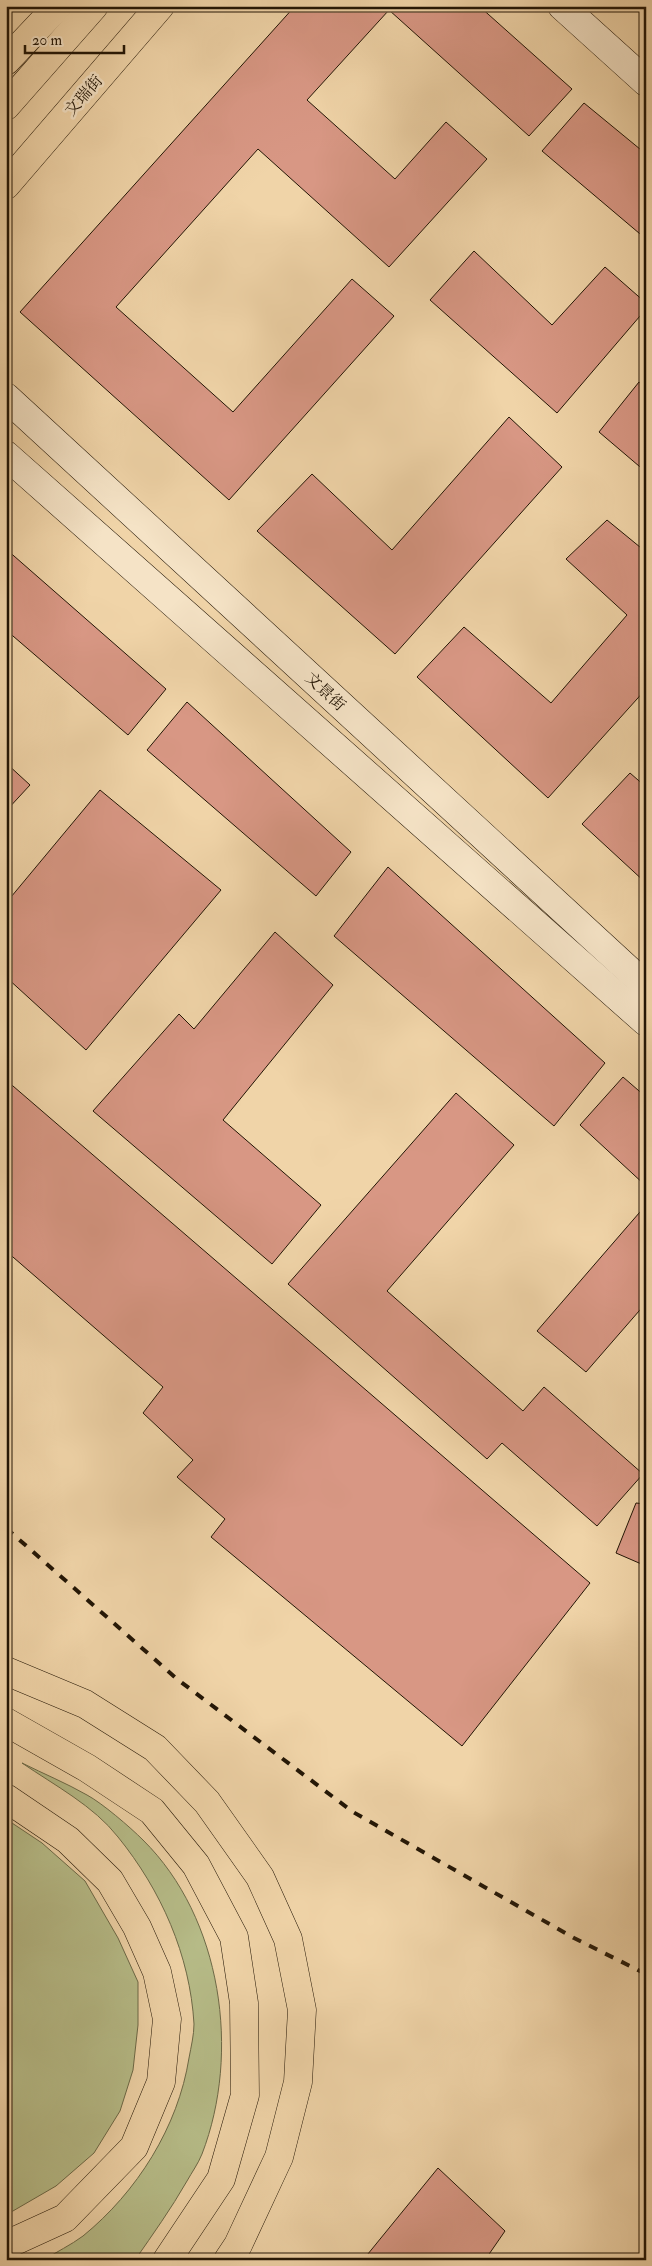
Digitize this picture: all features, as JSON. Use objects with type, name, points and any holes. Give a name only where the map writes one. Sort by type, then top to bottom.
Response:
[{"type":"highway","points":[[6,61],[58,6]]},
{"type":"highway","points":[[6,106],[94,6]]},
{"type":"highway","name":"文瑞街","points":[[6,185],[160,6]]},
{"type":"highway","points":[[6,1671],[84,1704],[156,1748],[207,1802],[260,1877],[288,1939],[302,2010],[298,2082],[279,2158],[238,2245],[228,2260]]},
{"type":"highway","points":[[6,1722],[87,1768],[152,1811],[196,1865],[234,1937],[244,2003],[245,2095],[221,2179],[167,2260]]},
{"type":"highway","points":[[6,1798],[68,1840],[110,1881],[137,1926],[157,1972],[167,2019],[161,2082],[134,2147],[65,2218],[6,2246]]},
{"type":"main road","points":[[562,6],[646,82]]},
{"type":"main road","name":"文景街","points":[[6,397],[646,986]]},
{"type":"main road","points":[[6,456],[646,1022]]},
{"type":"green space","points":[[22,1763],[71,1786],[93,1799],[143,1840],[170,1872],[191,1908],[207,1947],[217,1988],[221,2031],[220,2073],[214,2115],[199,2161],[135,2260],[44,2260],[83,2236],[103,2219],[137,2179],[165,2133],[184,2084],[193,2037],[194,2024],[186,1973],[180,1948],[160,1901],[133,1857],[118,1837],[86,1806]]},
{"type":"green space","points":[[6,1819],[42,1843],[85,1881],[118,1938],[138,1982],[138,2025],[133,2070],[120,2111],[94,2153],[56,2186],[6,2215]]},
{"type":"building","points":[[295,6],[479,6],[572,89],[529,136],[389,10],[307,100],[395,179],[446,122],[487,159],[389,267],[258,149],[116,307],[233,412],[352,279],[394,316],[229,500],[20,312]]},
{"type":"building","points":[[584,103],[646,154],[646,239],[542,151]]},
{"type":"building","points":[[474,251],[552,325],[605,267],[646,303],[646,309],[557,413],[430,300]]},
{"type":"building","points":[[639,382],[646,388],[646,472],[599,432]]},
{"type":"building","points":[[509,417],[562,467],[395,654],[257,531],[312,474],[392,550]]},
{"type":"building","points":[[607,520],[646,552],[646,689],[548,798],[417,677],[464,627],[551,703],[627,615],[566,559]]},
{"type":"building","points":[[6,549],[166,689],[128,735],[6,630]]},
{"type":"building","points":[[187,702],[351,852],[316,896],[147,750]]},
{"type":"building","points":[[6,763],[30,785],[6,811]]},
{"type":"building","points":[[630,773],[646,787],[646,883],[582,824]]},
{"type":"building","points":[[100,790],[221,890],[86,1050],[6,977],[6,903]]},
{"type":"building","points":[[388,867],[605,1063],[554,1126],[334,936]]},
{"type":"building","points":[[275,932],[333,985],[223,1120],[321,1205],[272,1264],[93,1111],[179,1014],[194,1029]]},
{"type":"building","points":[[623,1077],[646,1097],[646,1186],[580,1125]]},
{"type":"building","points":[[6,1080],[590,1583],[462,1746],[211,1537],[225,1519],[177,1477],[193,1460],[143,1413],[163,1387],[6,1251]]},
{"type":"building","points":[[456,1093],[514,1145],[387,1291],[523,1411],[544,1387],[643,1474],[597,1526],[502,1443],[487,1459],[288,1284]]},
{"type":"building","points":[[646,1205],[646,1303],[586,1372],[537,1331]]},
{"type":"building","points":[[636,1503],[646,1504],[646,1566],[616,1553]]},
{"type":"building","points":[[438,2168],[505,2231],[485,2260],[363,2260]]},
{"type":"railway","points":[[6,1528],[177,1679],[353,1812],[574,1938],[646,1974]]}]
